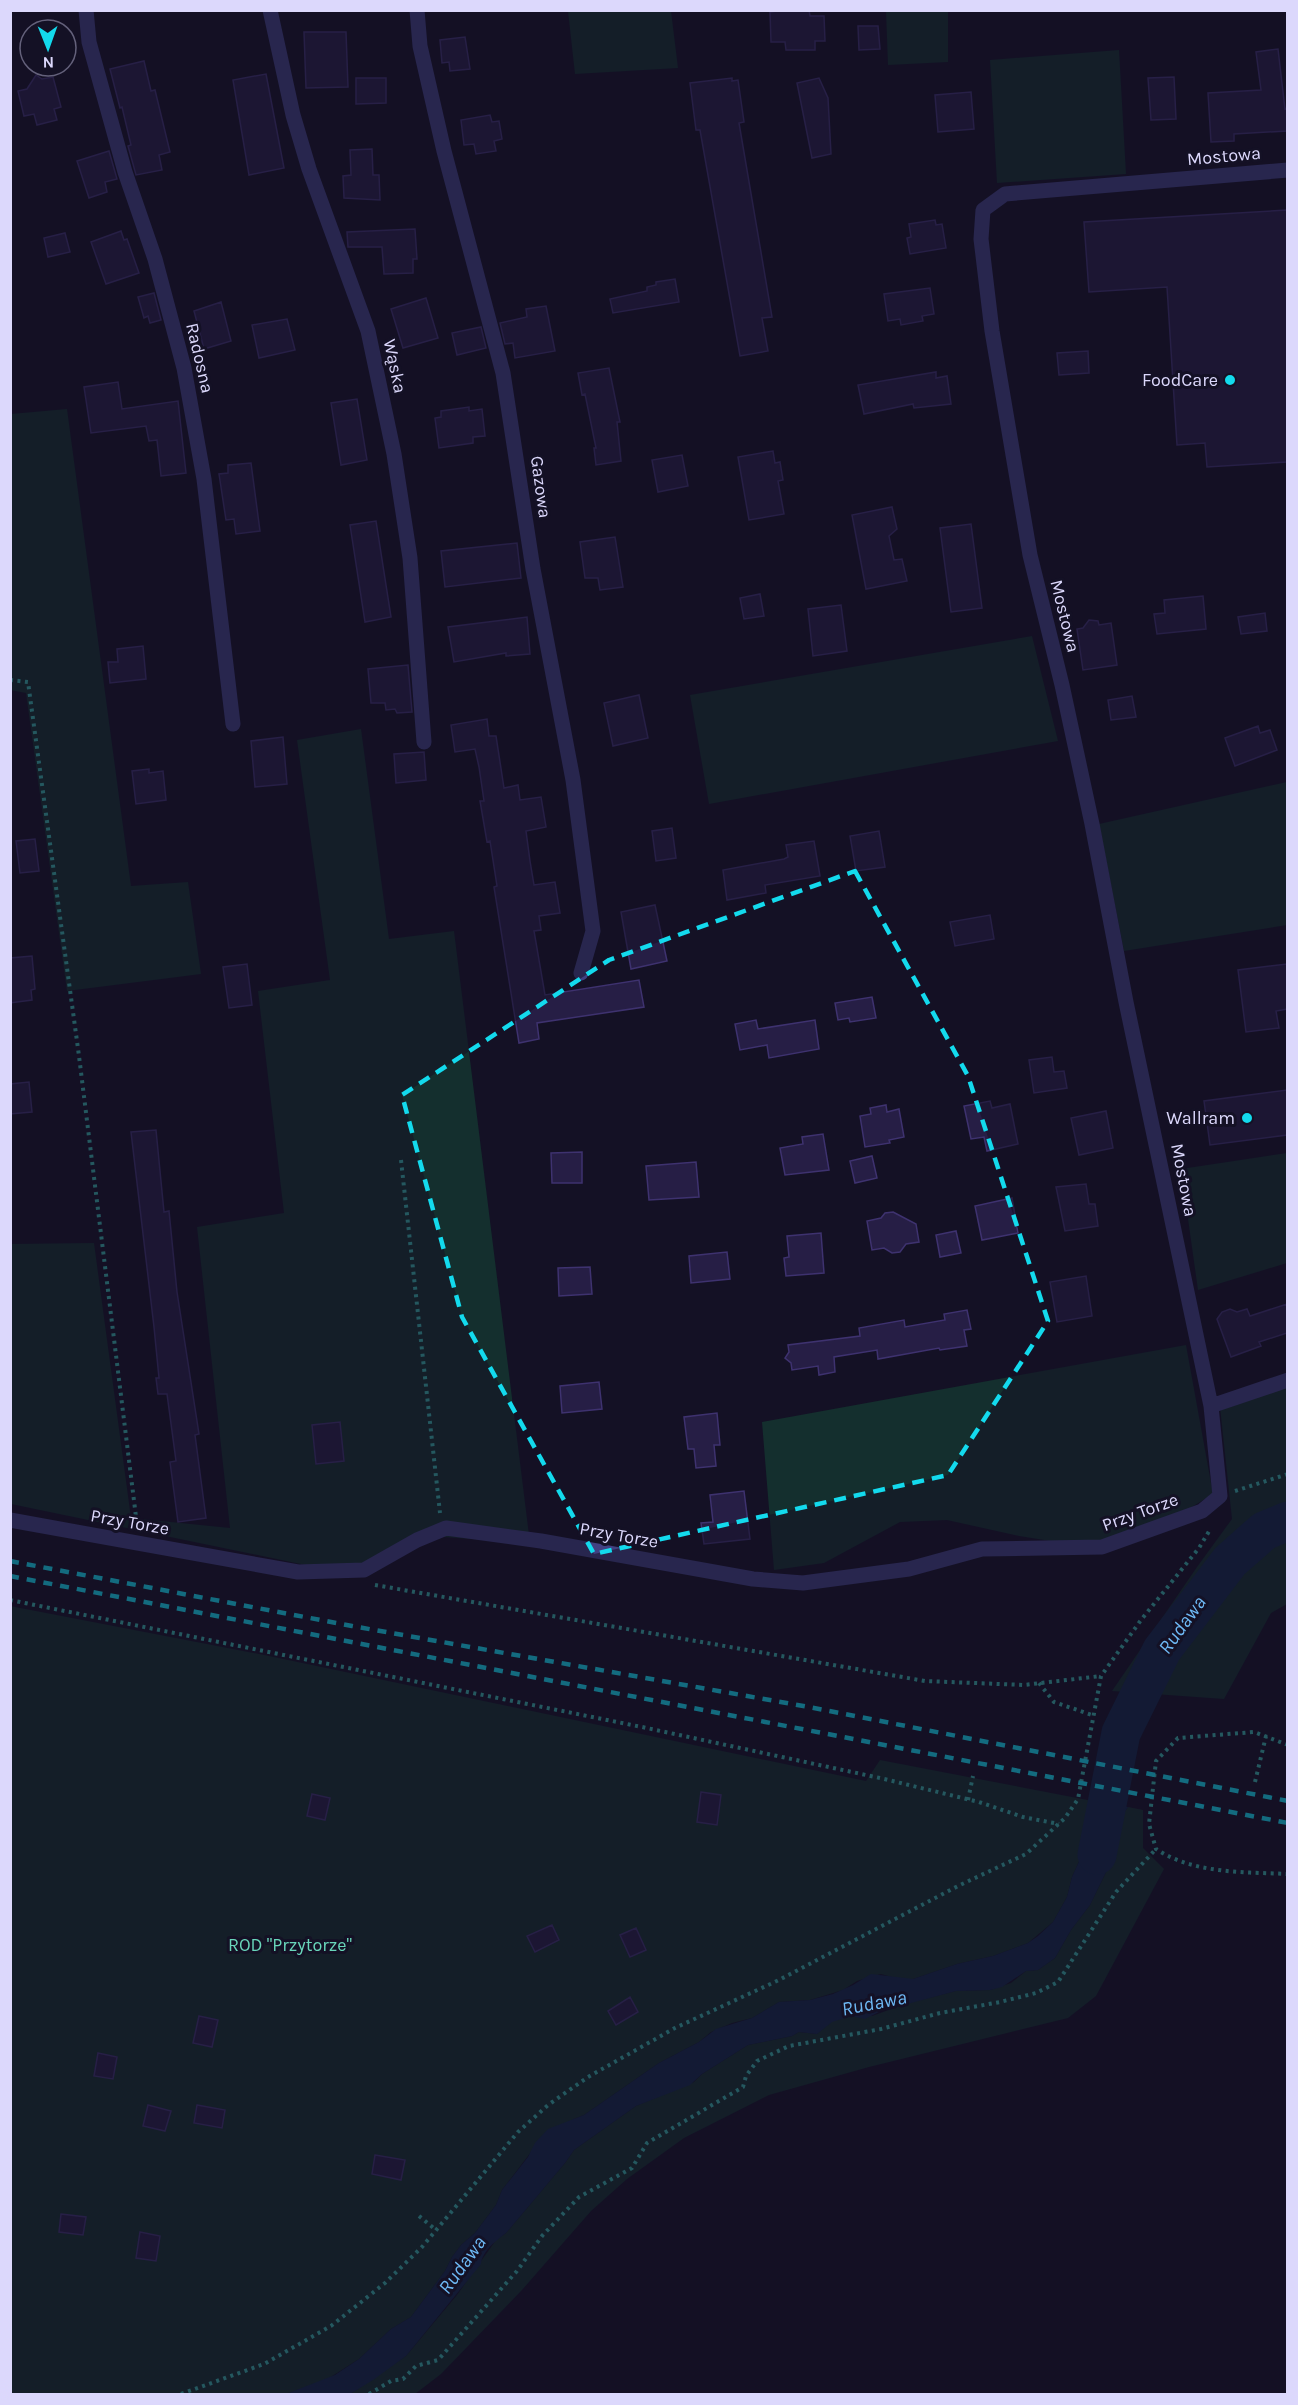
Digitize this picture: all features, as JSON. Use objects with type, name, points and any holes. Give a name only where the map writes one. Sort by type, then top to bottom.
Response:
[{"type":"street","name":"Radosna","points":[[86,10],[89,42],[125,172],[155,259],[184,368],[204,479],[233,724]]},
{"type":"street","name":"Wąska","points":[[270,10],[305,158],[371,343],[394,454],[410,558],[424,742]]},
{"type":"street","name":"Gazowa","points":[[417,10],[420,46],[444,151],[503,373],[533,569],[573,780],[592,931],[581,973]]},
{"type":"street","name":"Mostowa","points":[[1211,1406],[1092,824],[1062,685],[1030,555],[992,332],[981,239],[983,210],[1005,194],[1287,170]]},
{"type":"street","points":[[1220,1496],[1211,1406],[1287,1380]]},
{"type":"street","name":"Przy Torze","points":[[10,1520],[298,1572],[364,1569],[417,1540],[446,1528],[541,1541],[753,1579],[803,1583],[909,1569],[982,1549],[1102,1547],[1202,1510],[1220,1496]]},
{"type":"path","points":[[10,680],[28,682],[79,1056],[139,1544]]},
{"type":"path","points":[[401,1160],[440,1516],[446,1528]]},
{"type":"path","points":[[1220,1496],[1287,1474]]},
{"type":"path","points":[[181,2394],[264,2364],[331,2326],[385,2283],[423,2247],[518,2132],[548,2105],[588,2077],[675,2028],[779,1980],[958,1886],[1026,1854],[1059,1824],[1078,1800],[1092,1714],[1101,1676],[1141,1620],[1199,1548],[1211,1526]]},
{"type":"path","points":[[345,1571],[364,1583],[925,1682],[1024,1685],[1101,1676]]},
{"type":"path","points":[[10,1600],[642,1727],[880,1778],[968,1800],[1023,1817],[1059,1824]]},
{"type":"path","points":[[1039,1683],[1054,1702],[1092,1714]]},
{"type":"path","points":[[1287,1745],[1254,1732],[1178,1738],[1156,1761],[1149,1824],[1156,1849],[1169,1857],[1196,1866],[1287,1875]]},
{"type":"path","points":[[1256,1782],[1266,1736]]},
{"type":"path","points":[[968,1800],[974,1776]]},
{"type":"path","points":[[369,2394],[391,2381],[403,2379],[416,2366],[438,2360],[517,2271],[542,2236],[579,2197],[632,2168],[647,2143],[743,2087],[746,2076],[757,2061],[789,2046],[881,2029],[940,2013],[1000,2002],[1036,1993],[1058,1982],[1116,1892],[1156,1849]]},
{"type":"path","points":[[419,2216],[435,2230]]},
{"type":"highlighted area","points":[[855,871],[968,1076],[1048,1321],[948,1475],[594,1554],[462,1317],[402,1095],[609,960]]},
{"type":"green space","points":[[568,11],[671,11],[678,68],[575,74]]},
{"type":"green space","points":[[886,11],[948,11],[948,62],[888,65]]},
{"type":"green space","points":[[1119,50],[1126,174],[997,183],[990,60]]},
{"type":"green space","points":[[67,409],[131,886],[188,882],[201,974],[67,991],[26,693],[10,690],[11,414]]},
{"type":"green space","points":[[1032,636],[1058,741],[709,804],[690,695]]},
{"type":"green space","points":[[361,729],[389,939],[454,931],[530,1543],[443,1537],[360,1566],[315,1567],[11,1504],[10,1244],[94,1243],[131,1518],[230,1528],[197,1227],[284,1213],[258,991],[330,980],[297,740]]},
{"type":"green space","points":[[1287,782],[1287,925],[1124,951],[1099,824]]},
{"type":"green space","points":[[1287,1153],[1287,1263],[1198,1290],[1181,1169]]},
{"type":"green space","points":[[1186,1345],[1213,1494],[1146,1535],[1082,1546],[1019,1536],[947,1520],[900,1522],[824,1563],[774,1570],[762,1422]]},
{"type":"green space","points":[[1287,1385],[1287,1604],[1271,1613],[1224,1699],[1112,1691],[1232,1519],[1220,1407]]},
{"type":"green space","name":"ROD \"Przytorze\"","points":[[10,1606],[269,1656],[866,1781],[880,1760],[1098,1802],[1087,1844],[1072,1877],[1067,1897],[1053,1922],[1028,1943],[993,1956],[957,1964],[913,1979],[902,1980],[881,1974],[857,1981],[843,1990],[810,2000],[779,2002],[752,2018],[711,2032],[699,2042],[659,2063],[584,2115],[574,2119],[531,2152],[502,2190],[496,2205],[475,2233],[461,2245],[411,2317],[391,2329],[359,2359],[326,2380],[286,2394],[11,2394]]},
{"type":"green space","points":[[1128,1807],[1143,1810],[1143,1848],[1164,1869],[1096,1996],[1068,2018],[869,2067],[769,2095],[684,2138],[627,2179],[591,2211],[522,2290],[441,2374],[415,2394],[350,2394],[406,2356],[457,2295],[496,2240],[506,2233],[574,2150],[636,2106],[694,2082],[702,2074],[748,2045],[792,2036],[799,2032],[817,2034],[832,2021],[851,2016],[872,2016],[905,2004],[956,1991],[990,1990],[1011,1983],[1026,1971],[1038,1970],[1055,1958],[1071,1930],[1090,1905],[1108,1868],[1115,1826]]},
{"type":"water","points":[[1098,1802],[1128,1807],[1115,1826],[1108,1868],[1090,1905],[1071,1930],[1055,1958],[1038,1970],[1026,1971],[1002,1987],[990,1990],[956,1991],[881,2011],[865,2019],[851,2016],[832,2022],[817,2034],[799,2032],[792,2036],[748,2045],[702,2074],[690,2085],[636,2106],[574,2150],[506,2233],[487,2250],[481,2264],[406,2356],[350,2394],[286,2394],[335,2375],[359,2359],[391,2329],[411,2317],[461,2245],[475,2233],[496,2205],[502,2190],[528,2157],[535,2143],[548,2129],[584,2115],[659,2063],[699,2042],[716,2029],[752,2018],[779,2002],[810,2000],[833,1994],[871,1974],[913,1979],[957,1964],[993,1956],[1028,1943],[1038,1936],[1053,1922],[1067,1897],[1072,1877],[1087,1844]]},
{"type":"building","points":[[809,10],[810,16],[824,16],[825,41],[815,41],[815,50],[786,50],[785,42],[771,42],[770,12]]},
{"type":"building","points":[[858,26],[878,26],[880,49],[859,50]]},
{"type":"building","points":[[304,32],[346,32],[348,87],[306,88]]},
{"type":"building","points":[[465,37],[470,69],[450,71],[449,62],[442,63],[440,40]]},
{"type":"building","points":[[1278,49],[1285,109],[1287,108],[1287,131],[1234,134],[1234,141],[1211,142],[1208,93],[1261,90],[1256,52]]},
{"type":"building","points":[[144,61],[151,91],[155,90],[170,152],[159,155],[162,170],[136,175],[128,146],[131,145],[122,107],[120,108],[110,69]]},
{"type":"building","points":[[266,74],[284,168],[249,175],[233,80]]},
{"type":"building","points":[[1174,77],[1176,119],[1151,120],[1148,78]]},
{"type":"building","points":[[34,78],[53,78],[61,107],[54,109],[57,120],[37,125],[34,114],[24,116],[18,91],[27,89]]},
{"type":"building","points":[[356,78],[386,78],[386,103],[356,104]]},
{"type":"building","points":[[732,78],[732,81],[738,80],[744,122],[739,123],[772,317],[762,318],[768,351],[740,356],[700,130],[696,130],[690,83]]},
{"type":"building","points":[[819,78],[828,98],[831,154],[812,158],[797,83]]},
{"type":"building","points":[[971,92],[974,129],[938,132],[935,95]]},
{"type":"building","points":[[490,115],[492,122],[499,121],[502,139],[494,141],[496,151],[476,154],[474,144],[464,145],[461,120]]},
{"type":"building","points":[[372,149],[373,175],[379,175],[380,200],[344,198],[343,176],[351,175],[350,150]]},
{"type":"building","points":[[109,151],[117,179],[105,182],[107,192],[89,198],[77,161]]},
{"type":"building","name":"FoodCare","points":[[1287,210],[1287,462],[1207,467],[1205,443],[1177,445],[1167,287],[1089,292],[1084,222]]},
{"type":"building","points":[[935,220],[936,225],[942,224],[946,248],[910,254],[907,238],[911,237],[909,224]]},
{"type":"building","points":[[415,229],[417,259],[413,259],[413,273],[384,274],[382,247],[348,247],[347,232]]},
{"type":"building","points":[[121,231],[124,240],[127,239],[139,273],[106,284],[91,242]]},
{"type":"building","points":[[65,233],[70,252],[48,257],[44,238]]},
{"type":"building","points":[[675,279],[679,302],[613,313],[610,299],[647,291],[647,287],[656,285],[656,282]]},
{"type":"building","points":[[930,288],[934,314],[922,316],[923,321],[901,325],[900,319],[888,321],[884,294]]},
{"type":"building","points":[[154,293],[161,320],[150,323],[148,316],[144,318],[138,297]]},
{"type":"building","points":[[426,298],[438,338],[403,348],[391,309]]},
{"type":"building","points":[[221,302],[231,341],[204,349],[194,311]]},
{"type":"building","points":[[546,306],[555,351],[515,358],[513,343],[505,344],[500,323],[527,317],[526,309]]},
{"type":"building","points":[[287,319],[295,350],[259,358],[252,325]]},
{"type":"building","points":[[481,327],[486,348],[457,355],[452,333]]},
{"type":"building","points":[[1088,351],[1089,373],[1059,375],[1057,353]]},
{"type":"building","points":[[609,368],[620,422],[617,422],[621,461],[596,465],[594,448],[596,448],[585,394],[582,395],[578,373]]},
{"type":"building","points":[[936,372],[936,378],[947,376],[951,404],[914,408],[913,404],[864,414],[858,385]]},
{"type":"building","points":[[118,382],[122,409],[178,401],[186,473],[161,476],[157,440],[149,441],[146,426],[91,433],[84,387]]},
{"type":"building","points":[[357,399],[367,460],[341,465],[331,403]]},
{"type":"building","points":[[469,407],[469,411],[482,409],[485,436],[473,437],[473,443],[439,448],[435,418],[441,417],[441,411]]},
{"type":"building","points":[[773,451],[775,463],[780,462],[783,480],[778,481],[784,514],[749,520],[738,457]]},
{"type":"building","points":[[682,455],[688,486],[658,492],[652,460]]},
{"type":"building","points":[[251,463],[260,531],[236,534],[234,519],[226,520],[219,474],[228,473],[228,465]]},
{"type":"building","points":[[892,507],[897,529],[889,536],[894,560],[902,559],[907,581],[866,589],[852,515]]},
{"type":"building","points":[[376,521],[391,617],[365,622],[350,525]]},
{"type":"building","points":[[971,524],[982,608],[951,612],[940,528]]},
{"type":"building","points":[[615,537],[623,587],[600,590],[598,578],[585,578],[580,542]]},
{"type":"building","points":[[517,543],[521,578],[445,587],[441,551]]},
{"type":"building","points":[[760,594],[764,616],[744,619],[740,598]]},
{"type":"building","points":[[1203,596],[1206,629],[1157,634],[1154,614],[1165,613],[1164,600]]},
{"type":"building","points":[[841,605],[847,651],[813,656],[808,609]]},
{"type":"building","points":[[1265,613],[1267,631],[1241,634],[1238,617]]},
{"type":"building","points":[[527,617],[530,654],[506,656],[506,653],[454,662],[448,627]]},
{"type":"building","points":[[1089,620],[1098,621],[1099,625],[1111,623],[1117,665],[1083,670],[1077,629],[1083,628]]},
{"type":"building","points":[[143,646],[146,679],[110,683],[108,662],[118,662],[117,649]]},
{"type":"building","points":[[408,665],[412,712],[397,713],[395,709],[386,710],[385,703],[371,703],[368,669]]},
{"type":"building","points":[[639,695],[648,738],[613,746],[604,703]]},
{"type":"building","points":[[1132,696],[1136,717],[1111,720],[1108,700]]},
{"type":"building","points":[[487,719],[489,736],[496,736],[504,788],[518,785],[520,800],[541,797],[546,827],[526,831],[530,861],[534,885],[555,882],[560,913],[539,916],[541,930],[534,931],[545,995],[639,980],[644,1007],[537,1023],[539,1039],[519,1043],[494,887],[497,886],[490,841],[487,842],[480,801],[484,801],[479,767],[475,749],[455,752],[451,725]]},
{"type":"building","points":[[1258,726],[1260,733],[1270,730],[1277,750],[1235,766],[1225,738]]},
{"type":"building","points":[[283,737],[287,784],[255,787],[251,741]]},
{"type":"building","points":[[424,752],[426,780],[396,783],[394,754]]},
{"type":"building","points":[[149,769],[149,773],[163,771],[166,800],[136,804],[132,771]]},
{"type":"building","points":[[672,828],[676,858],[656,861],[652,831]]},
{"type":"building","points":[[879,831],[885,867],[856,871],[850,836]]},
{"type":"building","points":[[35,839],[39,871],[20,873],[16,841]]},
{"type":"building","points":[[814,841],[820,876],[765,885],[766,893],[727,900],[723,870],[784,859],[788,857],[786,845]]},
{"type":"building","points":[[655,905],[667,961],[631,969],[621,912]]},
{"type":"building","points":[[990,915],[994,939],[955,946],[950,922]]},
{"type":"building","points":[[32,956],[35,989],[31,990],[32,1000],[10,1003],[10,958]]},
{"type":"building","points":[[247,964],[252,1005],[229,1008],[223,967]]},
{"type":"building","points":[[1287,964],[1287,1009],[1276,1011],[1279,1028],[1246,1032],[1238,970]]},
{"type":"building","points":[[872,997],[876,1018],[850,1022],[849,1018],[838,1020],[835,1003]]},
{"type":"building","points":[[756,1020],[758,1029],[815,1020],[819,1049],[769,1058],[767,1045],[740,1050],[735,1024]]},
{"type":"building","points":[[1052,1057],[1054,1072],[1064,1071],[1067,1088],[1034,1093],[1029,1060]]},
{"type":"building","points":[[29,1082],[32,1112],[10,1114],[10,1084]]},
{"type":"building","name":"Wallram","points":[[1287,1090],[1287,1135],[1210,1145],[1204,1101]]},
{"type":"building","points":[[990,1101],[992,1108],[1010,1104],[1018,1144],[987,1151],[984,1137],[971,1139],[964,1106]]},
{"type":"building","points":[[886,1105],[887,1112],[899,1109],[904,1137],[889,1140],[890,1143],[865,1147],[860,1116],[871,1114],[870,1108]]},
{"type":"building","points":[[1106,1111],[1113,1148],[1079,1155],[1071,1118]]},
{"type":"building","points":[[156,1130],[164,1212],[169,1211],[177,1292],[199,1434],[195,1435],[206,1518],[178,1522],[170,1462],[176,1461],[167,1394],[158,1394],[156,1378],[159,1378],[154,1327],[131,1132]]},
{"type":"building","points":[[823,1134],[829,1170],[785,1175],[780,1148],[803,1144],[802,1137]]},
{"type":"building","points":[[582,1152],[582,1183],[552,1183],[551,1153]]},
{"type":"building","points":[[872,1156],[877,1178],[855,1183],[850,1161]]},
{"type":"building","points":[[696,1162],[699,1197],[649,1200],[646,1166]]},
{"type":"building","points":[[1086,1184],[1089,1204],[1095,1204],[1098,1226],[1065,1231],[1056,1187]]},
{"type":"building","points":[[1012,1198],[1018,1233],[982,1240],[975,1206]]},
{"type":"building","points":[[893,1212],[916,1224],[919,1242],[906,1244],[900,1252],[892,1253],[884,1248],[872,1250],[867,1221]]},
{"type":"building","points":[[956,1231],[961,1253],[940,1257],[936,1235]]},
{"type":"building","points":[[821,1233],[824,1273],[786,1276],[784,1258],[789,1257],[787,1236]]},
{"type":"building","points":[[727,1252],[730,1279],[691,1283],[689,1256]]},
{"type":"building","points":[[590,1267],[592,1294],[559,1296],[558,1268]]},
{"type":"building","points":[[1086,1276],[1092,1316],[1057,1322],[1050,1282]]},
{"type":"building","points":[[1287,1304],[1287,1333],[1259,1342],[1261,1346],[1231,1357],[1217,1319],[1222,1312],[1230,1309],[1237,1312],[1247,1309],[1250,1316]]},
{"type":"building","points":[[967,1310],[971,1329],[964,1330],[967,1346],[940,1350],[939,1348],[878,1359],[877,1350],[834,1357],[835,1372],[819,1375],[818,1366],[792,1370],[791,1363],[785,1358],[789,1352],[788,1345],[860,1336],[859,1328],[904,1320],[905,1327],[945,1320],[944,1314]]},
{"type":"building","points":[[599,1382],[602,1409],[562,1413],[560,1386]]},
{"type":"building","points":[[717,1413],[720,1445],[714,1445],[716,1466],[696,1468],[694,1449],[688,1449],[684,1417]]},
{"type":"building","points":[[340,1422],[344,1461],[316,1464],[312,1425]]},
{"type":"building","points":[[744,1491],[750,1539],[704,1544],[701,1523],[713,1522],[710,1495]]},
{"type":"building","points":[[701,1792],[721,1795],[717,1825],[697,1822]]},
{"type":"building","points":[[312,1794],[330,1798],[325,1820],[307,1816]]},
{"type":"building","points":[[552,1925],[559,1940],[535,1952],[527,1936]]},
{"type":"building","points":[[636,1928],[646,1950],[630,1957],[620,1935]]},
{"type":"building","points":[[630,1997],[638,2012],[616,2025],[608,2011]]},
{"type":"building","points":[[199,2016],[218,2020],[212,2047],[193,2043]]},
{"type":"building","points":[[98,2053],[117,2057],[113,2079],[94,2076]]},
{"type":"building","points":[[148,2105],[171,2111],[165,2131],[143,2126]]},
{"type":"building","points":[[197,2105],[225,2110],[222,2128],[194,2123]]},
{"type":"building","points":[[375,2155],[405,2160],[401,2180],[372,2174]]},
{"type":"building","points":[[61,2214],[86,2217],[83,2235],[59,2232]]},
{"type":"building","points":[[140,2232],[160,2236],[156,2261],[136,2258]]},
{"type":"waterway","name":"Rudawa","points":[[1097,1855],[1121,1733],[1162,1650],[1230,1561],[1264,1531],[1288,1521]]},
{"type":"railway","points":[[10,1561],[352,1626],[809,1707],[1288,1801]]},
{"type":"railway","points":[[10,1576],[1288,1823]]},
{"type":"place","name":"FoodCare","points":[[1230,380]]},
{"type":"place","name":"Wallram","points":[[1247,1118]]}]
